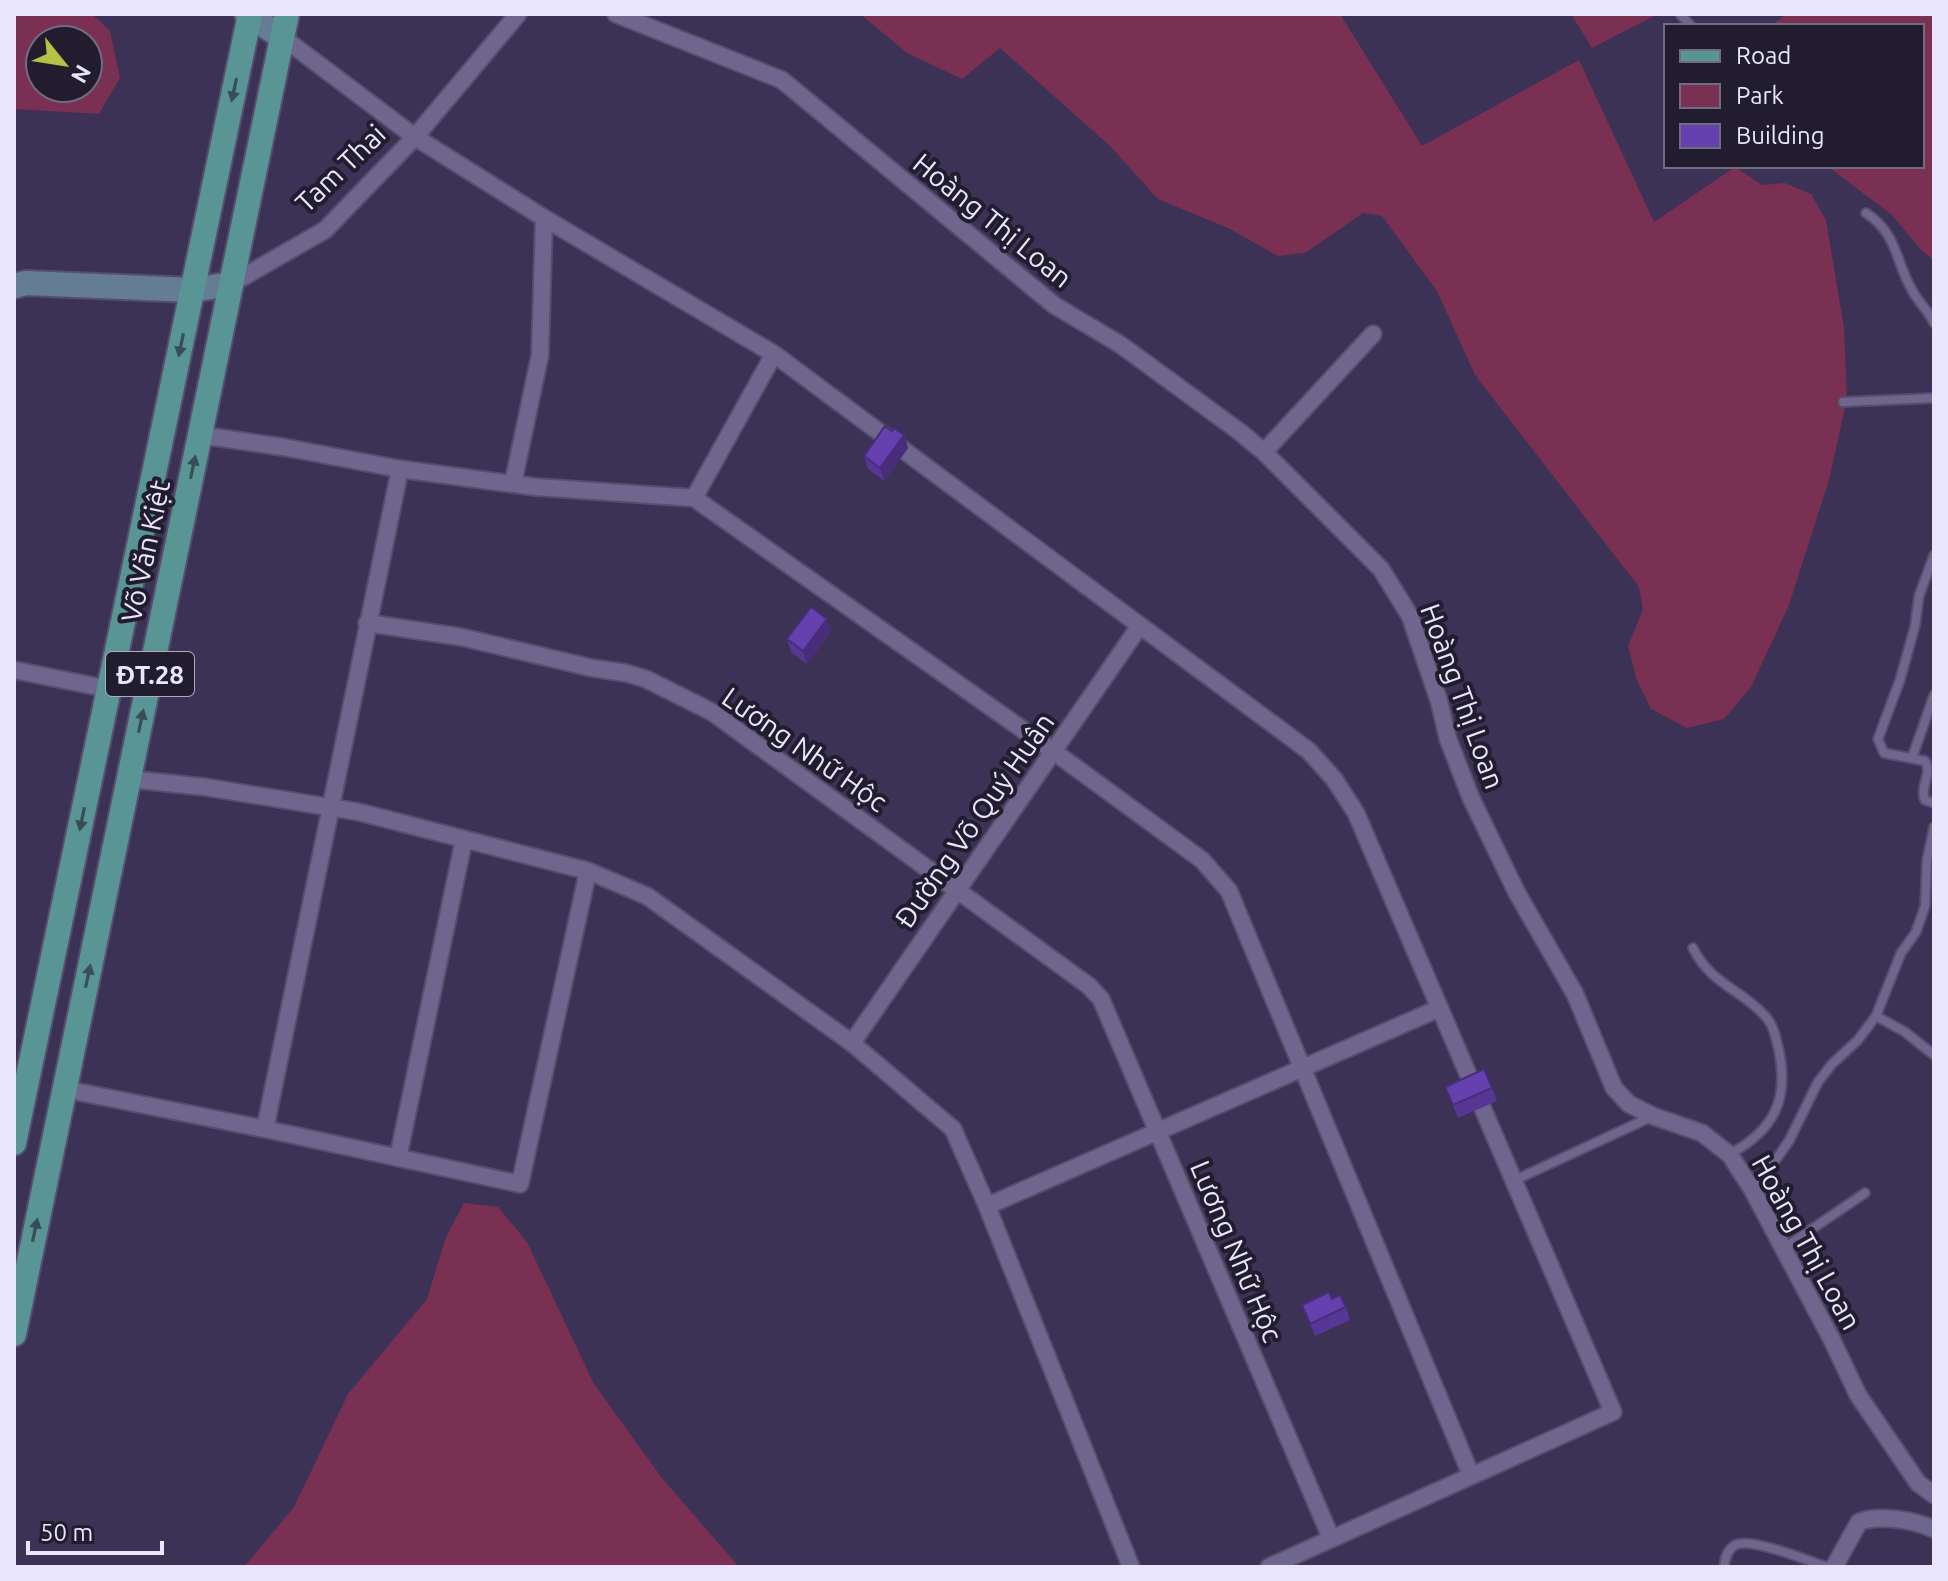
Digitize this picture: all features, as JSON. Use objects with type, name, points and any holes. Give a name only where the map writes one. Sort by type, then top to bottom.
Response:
[{"type":"main road","name":"Võ Văn Kiệt","points":[[14,1143],[249,15]]},
{"type":"main road","name":"Võ Văn Kiệt","points":[[14,1334],[285,25]]},
{"type":"street","name":"Tam Thai","points":[[14,286],[26,283],[192,290],[231,284],[325,230],[415,137],[518,14]]},
{"type":"street","name":"Hoàng Thị Loan","points":[[616,14],[782,80],[1054,305],[1121,345],[1264,452],[1381,569],[1410,616],[1439,701],[1448,739],[1471,798],[1517,893],[1575,994],[1614,1088],[1629,1104],[1702,1133],[1733,1159],[1754,1193],[1858,1395],[1918,1483],[1934,1495]]},
{"type":"street","points":[[249,15],[285,25],[415,137],[544,218],[774,354],[1309,751],[1334,779],[1367,834],[1512,1181],[1613,1412],[1269,1567]]},
{"type":"street","points":[[513,483],[540,355],[544,218]]},
{"type":"street","points":[[1264,452],[1373,334]]},
{"type":"street","points":[[694,498],[774,354]]},
{"type":"street","points":[[200,435],[400,469],[536,487],[694,498],[1202,860],[1229,891],[1471,1475]]},
{"type":"street","points":[[265,1129],[400,469]]},
{"type":"street","name":"Lương Nhữ Hộc","points":[[367,623],[461,637],[646,679],[712,712],[1089,986],[1101,999],[1331,1538]]},
{"type":"street","name":"Đường Võ Quý Huân","points":[[852,1043],[1139,627]]},
{"type":"street","points":[[14,670],[109,689]]},
{"type":"street","points":[[129,779],[205,787],[370,814],[588,871],[647,896],[852,1043],[953,1129],[987,1206],[1131,1567]]},
{"type":"street","points":[[398,1158],[464,839]]},
{"type":"street","points":[[64,1089],[520,1184],[588,871]]},
{"type":"street","points":[[987,1206],[1440,1008]]},
{"type":"street","points":[[1834,1567],[1859,1522],[1870,1518],[1895,1520],[1934,1529]]},
{"type":"lane","points":[[1866,213],[1880,222],[1892,240],[1911,290],[1934,323]]},
{"type":"lane","points":[[1843,402],[1934,398]]},
{"type":"lane","points":[[1934,555],[1919,596],[1915,626],[1900,680],[1878,739],[1884,753],[1912,758],[1928,765],[1923,795],[1925,800],[1934,803]]},
{"type":"lane","points":[[1912,758],[1934,695]]},
{"type":"lane","points":[[1754,1193],[1789,1141],[1818,1082],[1876,1016],[1901,953],[1916,932],[1925,906],[1927,860],[1934,827]]},
{"type":"lane","points":[[1693,948],[1699,961],[1712,975],[1767,1017],[1775,1033],[1780,1059],[1782,1079],[1776,1111],[1756,1138],[1733,1159]]},
{"type":"lane","points":[[1876,1016],[1905,1032],[1934,1055]]},
{"type":"lane","points":[[1512,1181],[1653,1116]]},
{"type":"lane","points":[[1783,1249],[1865,1193]]},
{"type":"lane","points":[[1724,1567],[1731,1547],[1745,1543],[1827,1567]]},
{"type":"green space","points":[[14,14],[92,14],[103,24],[24,24],[24,104],[104,104],[104,25],[110,31],[120,78],[99,114],[14,109]]},
{"type":"green space","points":[[860,14],[1340,14],[1422,146],[1579,60],[1654,222],[1734,168],[1762,185],[1785,183],[1811,194],[1826,220],[1844,328],[1847,398],[1829,480],[1789,605],[1751,687],[1724,719],[1687,728],[1651,709],[1637,681],[1628,646],[1643,609],[1639,587],[1475,375],[1437,291],[1382,216],[1363,213],[1305,253],[1278,256],[1230,229],[1158,199],[1110,146],[1000,48],[962,79],[907,53]]},
{"type":"green space","points":[[1571,14],[1658,14],[1592,48]]},
{"type":"green space","points":[[1786,14],[1934,14],[1934,260],[1922,251],[1892,215],[1830,168],[1924,168],[1924,24],[1774,24]]},
{"type":"green space","points":[[464,1203],[498,1207],[527,1242],[594,1384],[662,1478],[739,1567],[244,1567],[294,1507],[348,1394],[427,1299],[446,1237]]},
{"type":"building","points":[[885,426],[904,435],[880,468],[864,456]]},
{"type":"building","points":[[811,607],[827,619],[803,651],[787,639]]},
{"type":"building","points":[[1484,1069],[1492,1088],[1453,1105],[1445,1087]]},
{"type":"building","points":[[1329,1292],[1332,1299],[1340,1295],[1346,1307],[1310,1324],[1302,1305]]}]
